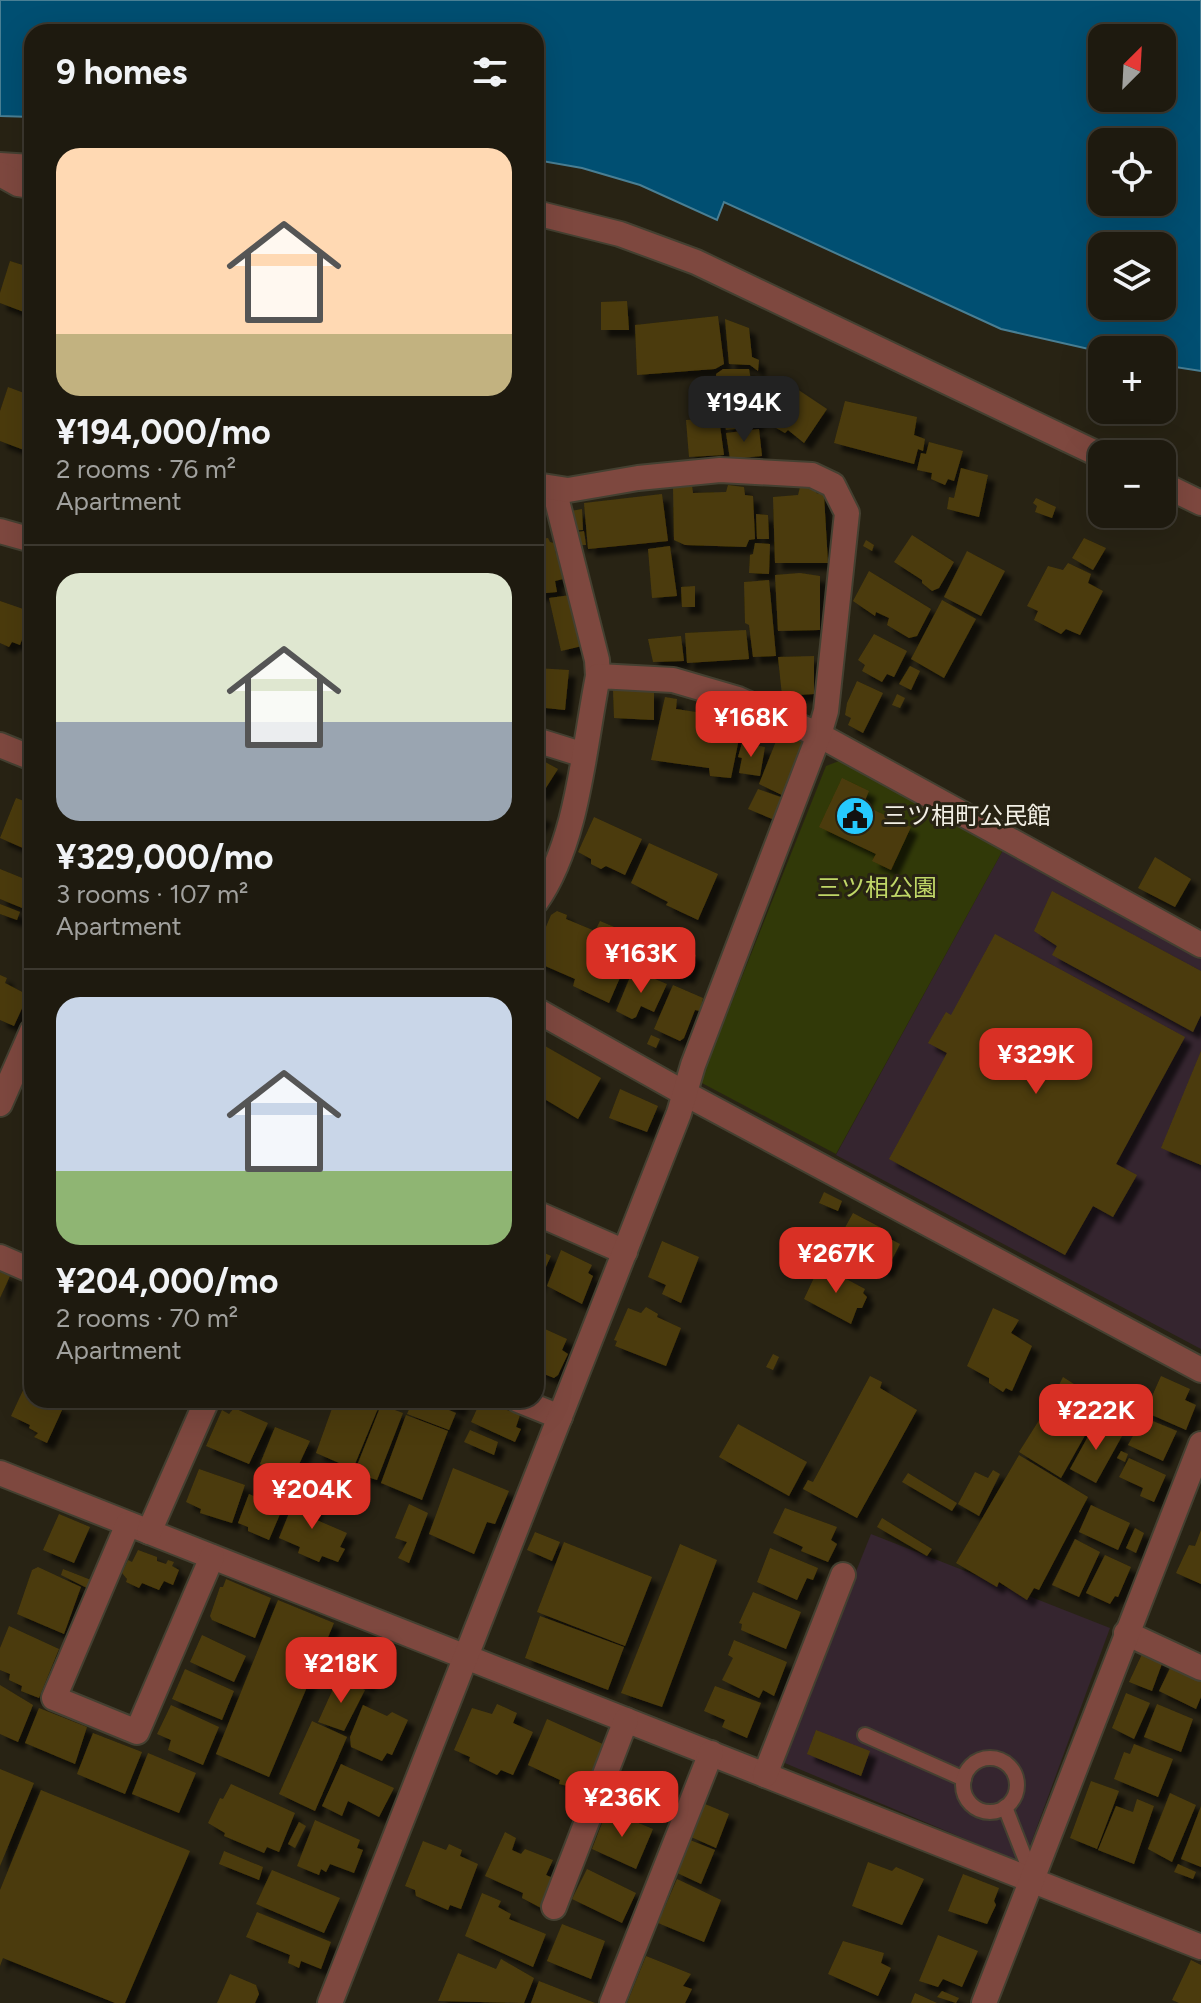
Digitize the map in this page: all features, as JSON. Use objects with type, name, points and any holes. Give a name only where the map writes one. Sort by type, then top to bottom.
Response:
[{"type":"street","points":[[0,165],[24,166]]},
{"type":"street","points":[[0,174],[24,185]]},
{"type":"street","points":[[544,215],[620,234],[696,262],[1088,449]]},
{"type":"street","points":[[330,2003],[679,1113],[819,735],[826,711],[847,513],[833,485],[812,475],[720,470],[638,478],[568,490],[545,487],[597,660],[598,676],[565,844],[544,890]]},
{"type":"street","points":[[1176,491],[1201,503]]},
{"type":"street","points":[[0,531],[24,538]]},
{"type":"street","points":[[598,676],[673,680],[738,699],[819,735],[1201,945]]},
{"type":"street","points":[[544,742],[584,755]]},
{"type":"street","points":[[0,745],[24,755]]},
{"type":"street","points":[[544,1014],[684,1093],[1201,1370]]},
{"type":"street","points":[[2,1097],[24,1049]]},
{"type":"street","points":[[544,1217],[625,1252]]},
{"type":"street","points":[[0,1257],[24,1268]]},
{"type":"street","points":[[203,1408],[138,1528],[54,1698],[137,1732],[212,1557]]},
{"type":"street","points":[[538,1408],[560,1417]]},
{"type":"street","points":[[984,2003],[1201,1444]]},
{"type":"street","points":[[0,1473],[1201,1947]]},
{"type":"street","points":[[765,1775],[843,1575]]},
{"type":"street","points":[[1126,1633],[1201,1668]]},
{"type":"street","points":[[554,1907],[626,1720]]},
{"type":"street","points":[[612,2003],[711,1753]]},
{"type":"lane","points":[[865,1735],[964,1779]]},
{"type":"lane","points":[[986,1758],[1006,1763],[1017,1780],[1017,1791],[1005,1807],[984,1811],[967,1799],[964,1779],[968,1769],[986,1758]]},
{"type":"lane","points":[[1005,1807],[1033,1880]]},
{"type":"shaded area","points":[[1003,850],[1201,958],[1201,1349],[836,1155]]},
{"type":"shaded area","points":[[871,1534],[1110,1628],[1027,1854],[1015,1860],[780,1761]]},
{"type":"green space","name":"三ツ相公園","points":[[839,761],[1003,850],[836,1154],[700,1082],[826,766]]},
{"type":"water","points":[[0,0],[1201,0],[1201,371],[1176,367],[1176,336],[1088,336],[1088,349],[1001,329],[724,202],[717,220],[640,185],[582,168],[544,161],[544,24],[24,24],[24,117],[0,116]]},
{"type":"building","points":[[10,261],[24,265],[24,312],[0,303]]},
{"type":"building","points":[[627,301],[629,330],[601,330],[601,302]]},
{"type":"building","points":[[718,316],[724,364],[715,369],[637,375],[635,325]]},
{"type":"building","points":[[725,319],[749,328],[752,357],[759,360],[758,371],[750,365],[729,364]]},
{"type":"building","points":[[723,369],[749,369],[758,422],[753,427],[726,430],[723,414],[719,413],[716,374]]},
{"type":"building","points":[[782,379],[827,409],[804,443],[788,430],[785,433],[769,424],[772,418],[759,407]]},
{"type":"building","points":[[8,387],[24,393],[24,450],[0,441],[0,411]]},
{"type":"building","points":[[845,401],[917,417],[914,435],[925,439],[923,451],[918,449],[914,464],[834,443]]},
{"type":"building","points":[[719,418],[724,455],[689,457],[686,420]]},
{"type":"building","points":[[759,429],[762,456],[730,459],[726,433]]},
{"type":"building","points":[[929,442],[963,451],[954,481],[948,479],[945,485],[931,479],[932,473],[917,470],[921,453],[926,454]]},
{"type":"building","points":[[961,468],[988,475],[979,517],[947,509],[949,497],[954,498]]},
{"type":"building","points":[[692,485],[693,493],[726,492],[728,485],[744,487],[745,495],[753,496],[755,539],[749,540],[746,547],[685,545],[674,540],[673,487]]},
{"type":"building","points":[[800,487],[816,488],[816,493],[824,495],[828,563],[775,563],[773,497],[798,495]]},
{"type":"building","points":[[662,494],[668,541],[588,549],[584,503]]},
{"type":"building","points":[[1036,498],[1056,507],[1052,518],[1035,512],[1037,506],[1033,503]]},
{"type":"building","points":[[582,509],[583,530],[576,530],[571,511]]},
{"type":"building","points":[[756,514],[768,515],[769,539],[757,539]]},
{"type":"building","points":[[584,531],[586,545],[580,545],[578,532]]},
{"type":"building","points":[[912,535],[954,562],[939,588],[932,591],[922,580],[894,562]]},
{"type":"building","points":[[544,538],[554,543],[556,554],[560,556],[563,579],[555,581],[557,592],[544,593]]},
{"type":"building","points":[[1084,538],[1106,548],[1093,570],[1072,558]]},
{"type":"building","points":[[866,540],[874,545],[872,551],[863,546]]},
{"type":"building","points":[[755,543],[770,544],[769,574],[749,573],[750,555]]},
{"type":"building","points":[[670,546],[677,596],[652,598],[648,549]]},
{"type":"building","points":[[967,551],[1005,571],[981,616],[944,597]]},
{"type":"building","points":[[1068,563],[1091,574],[1088,583],[1103,591],[1080,635],[1066,629],[1061,634],[1034,620],[1038,611],[1027,606],[1048,566],[1063,570]]},
{"type":"building","points":[[869,571],[931,609],[917,636],[909,638],[887,625],[889,618],[876,612],[875,616],[853,601]]},
{"type":"building","points":[[800,573],[820,576],[820,630],[778,631],[775,575]]},
{"type":"building","points":[[769,580],[776,656],[753,657],[749,625],[745,623],[744,582]]},
{"type":"building","points":[[695,586],[695,607],[682,607],[681,587]]},
{"type":"building","points":[[571,595],[582,646],[561,651],[549,598]]},
{"type":"building","points":[[942,600],[976,619],[944,678],[911,659]]},
{"type":"building","points":[[0,601],[24,609],[24,634],[20,645],[12,642],[9,647],[0,643]]},
{"type":"building","points":[[746,630],[749,659],[687,663],[685,633]]},
{"type":"building","points":[[874,634],[907,651],[894,677],[887,674],[882,682],[862,671],[865,665],[858,660]]},
{"type":"building","points":[[681,636],[684,661],[653,662],[648,639]]},
{"type":"building","points":[[814,656],[814,694],[782,696],[778,657]]},
{"type":"building","points":[[910,666],[920,671],[911,690],[899,684]]},
{"type":"building","points":[[544,668],[569,670],[565,710],[544,708]]},
{"type":"building","points":[[857,681],[883,693],[863,733],[848,725],[851,718],[845,715]]},
{"type":"building","points":[[613,690],[654,691],[654,720],[614,718]]},
{"type":"building","points":[[897,694],[905,698],[900,708],[892,705]]},
{"type":"building","points":[[665,697],[677,699],[676,709],[743,719],[731,778],[710,776],[709,768],[651,760]]},
{"type":"building","points":[[780,731],[803,738],[806,750],[786,797],[759,784]]},
{"type":"building","points":[[742,743],[765,747],[760,776],[739,773],[742,758],[738,757]]},
{"type":"building","points":[[544,761],[558,769],[544,791]]},
{"type":"building","name":"三ツ相町公民館","points":[[842,778],[869,791],[863,805],[911,827],[891,870],[872,861],[876,854],[819,827]]},
{"type":"building","points":[[758,789],[786,799],[777,821],[748,809]]},
{"type":"building","points":[[16,798],[24,801],[24,848],[0,838]]},
{"type":"building","points":[[594,817],[642,839],[625,875],[606,866],[601,869],[578,852]]},
{"type":"building","points":[[649,843],[718,874],[698,920],[631,883]]},
{"type":"building","points":[[1155,857],[1191,879],[1175,907],[1138,888]]},
{"type":"building","points":[[0,869],[24,879],[24,909],[0,899]]},
{"type":"building","points":[[1052,891],[1201,971],[1201,1015],[1193,1032],[1052,955],[1057,946],[1034,931]]},
{"type":"building","points":[[0,904],[20,912],[17,920],[0,914]]},
{"type":"building","points":[[557,911],[567,915],[566,919],[595,931],[600,921],[619,929],[616,939],[619,941],[611,959],[625,966],[609,1003],[573,986],[575,979],[544,965],[544,931],[551,915]]},
{"type":"building","points":[[625,928],[639,934],[627,963],[615,957],[624,941],[621,940]]},
{"type":"building","points":[[647,933],[696,955],[687,977],[679,974],[677,977],[635,958]]},
{"type":"building","points":[[995,934],[1185,1037],[1116,1164],[1137,1175],[1113,1217],[1093,1206],[1065,1255],[889,1159],[947,1053],[928,1043],[946,1012],[951,1015]]},
{"type":"building","points":[[633,970],[667,984],[654,1012],[641,1006],[632,1019],[616,1011]]},
{"type":"building","points":[[0,975],[7,978],[5,983],[24,993],[24,1004],[14,1026],[0,1020]]},
{"type":"building","points":[[673,985],[703,998],[700,1011],[695,1010],[680,1041],[654,1029]]},
{"type":"building","points":[[651,1035],[660,1039],[656,1048],[647,1044]]},
{"type":"building","points":[[544,1048],[601,1078],[578,1119],[544,1099]]},
{"type":"building","points":[[1201,1051],[1201,1165],[1161,1148]]},
{"type":"building","points":[[620,1089],[658,1106],[647,1132],[609,1118]]},
{"type":"building","points":[[824,1192],[842,1201],[838,1211],[819,1203]]},
{"type":"building","points":[[853,1213],[889,1232],[872,1264],[835,1246]]},
{"type":"building","points":[[892,1240],[900,1244],[886,1271],[877,1267]]},
{"type":"building","points":[[662,1241],[699,1257],[681,1303],[662,1294],[666,1285],[648,1277]]},
{"type":"building","points":[[561,1250],[592,1265],[588,1273],[593,1276],[582,1304],[547,1286]]},
{"type":"building","points":[[544,1253],[551,1256],[544,1271]]},
{"type":"building","points":[[820,1265],[865,1289],[863,1293],[867,1297],[862,1308],[857,1308],[851,1324],[804,1299]]},
{"type":"building","points":[[0,1272],[10,1276],[0,1298]]},
{"type":"building","points":[[646,1307],[658,1314],[657,1317],[681,1328],[666,1366],[615,1346],[617,1341],[614,1340],[628,1308],[641,1313]]},
{"type":"building","points":[[993,1308],[1019,1320],[1011,1333],[1032,1346],[1012,1391],[1006,1388],[1003,1392],[989,1383],[989,1378],[967,1366]]},
{"type":"building","points":[[544,1329],[567,1339],[562,1350],[568,1354],[554,1378],[544,1374]]},
{"type":"building","points":[[773,1354],[779,1357],[773,1370],[766,1367]]},
{"type":"building","points":[[870,1376],[882,1382],[880,1388],[917,1410],[857,1518],[803,1489],[808,1480],[813,1482]]},
{"type":"building","points":[[1161,1376],[1190,1389],[1185,1400],[1196,1405],[1186,1430],[1145,1412]]},
{"type":"building","points":[[1063,1377],[1102,1402],[1097,1412],[1057,1389]]},
{"type":"building","points":[[24,1388],[24,1408],[63,1408],[47,1443],[34,1437],[38,1433],[29,1428],[30,1425],[11,1416]]},
{"type":"building","points":[[1048,1406],[1088,1430],[1061,1478],[1019,1452]]},
{"type":"building","points":[[234,1408],[268,1423],[249,1464],[206,1446],[222,1410],[229,1414]]},
{"type":"building","points":[[332,1408],[378,1408],[353,1469],[316,1453]]},
{"type":"building","points":[[380,1408],[403,1413],[377,1480],[354,1473]]},
{"type":"building","points":[[410,1408],[444,1408],[456,1413],[449,1430],[407,1414]]},
{"type":"building","points":[[477,1408],[502,1408],[520,1415],[516,1427],[521,1429],[515,1442],[471,1422]]},
{"type":"building","points":[[406,1415],[448,1431],[422,1500],[381,1483]]},
{"type":"building","points":[[1143,1417],[1177,1431],[1163,1461],[1128,1445]]},
{"type":"building","points":[[1096,1422],[1122,1436],[1096,1483],[1070,1469]]},
{"type":"building","points":[[738,1424],[807,1462],[789,1496],[719,1457]]},
{"type":"building","points":[[275,1427],[310,1441],[292,1479],[260,1464]]},
{"type":"building","points":[[470,1430],[498,1442],[494,1455],[464,1442]]},
{"type":"building","points":[[1121,1451],[1128,1454],[1125,1462],[1117,1458]]},
{"type":"building","points":[[1019,1455],[1088,1497],[1039,1590],[1034,1588],[1027,1600],[999,1582],[997,1587],[956,1563]]},
{"type":"building","points":[[1129,1458],[1166,1475],[1154,1502],[1140,1496],[1143,1488],[1119,1477]]},
{"type":"building","points":[[453,1468],[509,1491],[495,1524],[487,1522],[474,1554],[429,1534]]},
{"type":"building","points":[[199,1469],[245,1485],[232,1523],[200,1513],[201,1509],[186,1502]]},
{"type":"building","points":[[993,1470],[1000,1474],[979,1516],[958,1504],[975,1472],[988,1478]]},
{"type":"building","points":[[908,1473],[957,1503],[952,1511],[902,1482]]},
{"type":"building","points":[[260,1488],[286,1500],[269,1540],[238,1523],[249,1494],[256,1497]]},
{"type":"building","points":[[298,1491],[320,1498],[312,1518],[347,1533],[340,1547],[345,1549],[338,1562],[322,1556],[319,1562],[298,1553],[300,1547],[279,1538]]},
{"type":"building","points":[[409,1504],[428,1513],[409,1563],[398,1558],[407,1542],[395,1538]]},
{"type":"building","points":[[1091,1505],[1130,1523],[1118,1550],[1079,1532]]},
{"type":"building","points":[[785,1508],[837,1527],[831,1540],[837,1544],[828,1562],[801,1551],[803,1547],[773,1533]]},
{"type":"building","points":[[59,1514],[90,1527],[74,1563],[43,1550]]},
{"type":"building","points":[[882,1518],[932,1549],[927,1556],[877,1527]]},
{"type":"building","points":[[1135,1528],[1144,1533],[1136,1553],[1126,1548]]},
{"type":"building","points":[[1201,1530],[1201,1584],[1176,1573],[1189,1545],[1195,1546]]},
{"type":"building","points":[[535,1532],[560,1542],[552,1561],[527,1550]]},
{"type":"building","points":[[1075,1539],[1100,1552],[1079,1597],[1052,1585]]},
{"type":"building","points":[[564,1542],[652,1577],[625,1646],[537,1612]]},
{"type":"building","points":[[680,1544],[717,1560],[662,1707],[621,1693]]},
{"type":"building","points":[[770,1548],[818,1568],[813,1580],[807,1578],[797,1600],[757,1582]]},
{"type":"building","points":[[138,1550],[166,1564],[168,1560],[174,1562],[172,1566],[179,1570],[173,1585],[164,1581],[159,1590],[142,1583],[139,1588],[126,1582],[122,1573],[128,1560],[132,1562]]},
{"type":"building","points":[[1105,1555],[1131,1567],[1118,1597],[1115,1596],[1110,1604],[1086,1593]]},
{"type":"building","points":[[38,1567],[81,1587],[64,1634],[17,1614],[32,1570]]},
{"type":"building","points":[[63,1569],[91,1580],[87,1588],[61,1575]]},
{"type":"building","points":[[226,1579],[271,1598],[255,1638],[212,1620],[210,1616]]},
{"type":"building","points":[[753,1592],[801,1612],[786,1649],[741,1630],[742,1624],[739,1623]]},
{"type":"building","points":[[278,1600],[334,1623],[269,1777],[216,1754]]},
{"type":"building","points":[[540,1616],[624,1647],[608,1690],[525,1658]]},
{"type":"building","points":[[9,1626],[59,1649],[39,1698],[21,1691],[22,1686],[9,1680],[10,1674],[0,1670],[0,1648]]},
{"type":"building","points":[[202,1635],[246,1656],[234,1682],[190,1662]]},
{"type":"building","points":[[366,1637],[384,1645],[376,1663],[357,1654]]},
{"type":"building","points":[[734,1640],[787,1662],[774,1696],[763,1690],[759,1698],[722,1680],[733,1658],[728,1655]]},
{"type":"building","points":[[1143,1652],[1163,1661],[1152,1691],[1129,1682]]},
{"type":"building","points":[[349,1653],[376,1665],[367,1686],[339,1673]]},
{"type":"building","points":[[1171,1666],[1201,1678],[1201,1697],[1196,1709],[1159,1691]]},
{"type":"building","points":[[185,1669],[234,1691],[222,1720],[172,1699]]},
{"type":"building","points":[[338,1678],[365,1690],[344,1731],[318,1722]]},
{"type":"building","points":[[0,1685],[33,1705],[18,1742],[0,1734]]},
{"type":"building","points":[[715,1686],[761,1703],[747,1738],[722,1727],[725,1720],[704,1711]]},
{"type":"building","points":[[1126,1693],[1150,1703],[1134,1739],[1112,1728]]},
{"type":"building","points":[[497,1704],[517,1713],[513,1723],[533,1732],[513,1775],[501,1770],[497,1775],[454,1750],[472,1708],[492,1714]]},
{"type":"building","points":[[1157,1704],[1193,1719],[1181,1752],[1144,1737]]},
{"type":"building","points":[[171,1705],[219,1727],[203,1765],[168,1750],[171,1740],[157,1734]]},
{"type":"building","points":[[363,1705],[387,1716],[392,1712],[408,1720],[392,1755],[387,1753],[382,1761],[351,1747],[350,1737]]},
{"type":"building","points":[[39,1708],[87,1727],[75,1764],[25,1743]]},
{"type":"building","points":[[547,1719],[605,1745],[584,1790],[559,1784],[560,1780],[528,1765]]},
{"type":"building","points":[[312,1721],[347,1737],[315,1811],[279,1794]]},
{"type":"building","points":[[816,1730],[870,1751],[861,1776],[807,1754]]},
{"type":"building","points":[[93,1733],[142,1752],[125,1794],[77,1774]]},
{"type":"building","points":[[1134,1744],[1173,1759],[1158,1797],[1114,1779],[1124,1752],[1130,1754]]},
{"type":"building","points":[[148,1753],[196,1773],[179,1813],[132,1794]]},
{"type":"building","points":[[341,1764],[394,1788],[379,1817],[348,1801],[342,1816],[322,1806]]},
{"type":"building","points":[[0,1769],[34,1783],[0,1866]]},
{"type":"building","points":[[1091,1781],[1119,1791],[1097,1849],[1070,1838]]},
{"type":"building","points":[[231,1784],[295,1813],[279,1852],[267,1847],[264,1853],[224,1836],[225,1833],[208,1823]]},
{"type":"building","points":[[41,1790],[190,1851],[125,2003],[115,2003],[3,1958],[0,1966],[0,1890]]},
{"type":"building","points":[[1170,1793],[1196,1805],[1172,1862],[1148,1849]]},
{"type":"building","points":[[1137,1799],[1154,1806],[1134,1864],[1098,1850],[1116,1806],[1133,1812]]},
{"type":"building","points":[[705,1804],[729,1814],[716,1848],[691,1837]]},
{"type":"building","points":[[1201,1806],[1201,1867],[1181,1859]]},
{"type":"building","points":[[607,1810],[653,1829],[636,1869],[592,1849]]},
{"type":"building","points":[[315,1820],[360,1840],[357,1848],[363,1850],[354,1873],[330,1864],[326,1872],[321,1869],[319,1875],[297,1866]]},
{"type":"building","points":[[299,1822],[306,1826],[295,1848],[288,1844]]},
{"type":"building","points":[[505,1832],[516,1838],[512,1850],[521,1854],[525,1849],[553,1860],[546,1875],[553,1878],[541,1908],[522,1898],[523,1893],[485,1876]]},
{"type":"building","points":[[690,1840],[715,1850],[701,1884],[675,1872]]},
{"type":"building","points":[[423,1841],[446,1850],[449,1844],[462,1850],[460,1856],[478,1864],[461,1909],[450,1905],[448,1910],[416,1896],[415,1890],[405,1886]]},
{"type":"building","points":[[224,1851],[263,1867],[259,1880],[219,1864]]},
{"type":"building","points":[[868,1862],[892,1871],[896,1867],[924,1879],[902,1925],[852,1906]]},
{"type":"building","points":[[1178,1864],[1196,1872],[1193,1879],[1174,1872]]},
{"type":"building","points":[[587,1869],[636,1893],[622,1923],[572,1899]]},
{"type":"building","points":[[272,1870],[340,1898],[324,1933],[256,1904]]},
{"type":"building","points":[[963,1874],[999,1888],[994,1901],[996,1905],[987,1924],[948,1911]]},
{"type":"building","points":[[677,1879],[721,1900],[704,1942],[658,1923]]},
{"type":"building","points":[[482,1893],[501,1901],[498,1907],[511,1914],[509,1919],[546,1934],[533,1967],[465,1936]]},
{"type":"building","points":[[257,1912],[331,1942],[321,1969],[301,1961],[299,1968],[288,1963],[290,1955],[246,1937]]},
{"type":"building","points":[[562,1924],[605,1941],[591,1979],[547,1961]]},
{"type":"building","points":[[938,1935],[978,1951],[962,1987],[943,1979],[938,1987],[919,1981]]},
{"type":"building","points":[[843,1941],[884,1953],[881,1963],[891,1968],[878,1996],[828,1974]]},
{"type":"building","points":[[458,1953],[496,1969],[501,1959],[534,1978],[524,2003],[438,2001]]},
{"type":"building","points":[[646,1956],[691,1974],[683,1986],[692,1989],[685,2003],[627,2003]]},
{"type":"building","points":[[1191,1960],[1201,1965],[1201,2003],[1179,2003],[1172,2000]]},
{"type":"building","points":[[230,1974],[256,1985],[259,1994],[255,2003],[217,2003]]},
{"type":"building","points":[[539,1981],[595,2003],[531,2003]]},
{"type":"building","points":[[942,1991],[959,1998],[956,2003],[937,1997]]},
{"type":"building","points":[[915,1993],[937,2003],[911,2003]]},
{"type":"place","name":"三ツ相町公民館","points":[[855,816]]}]
